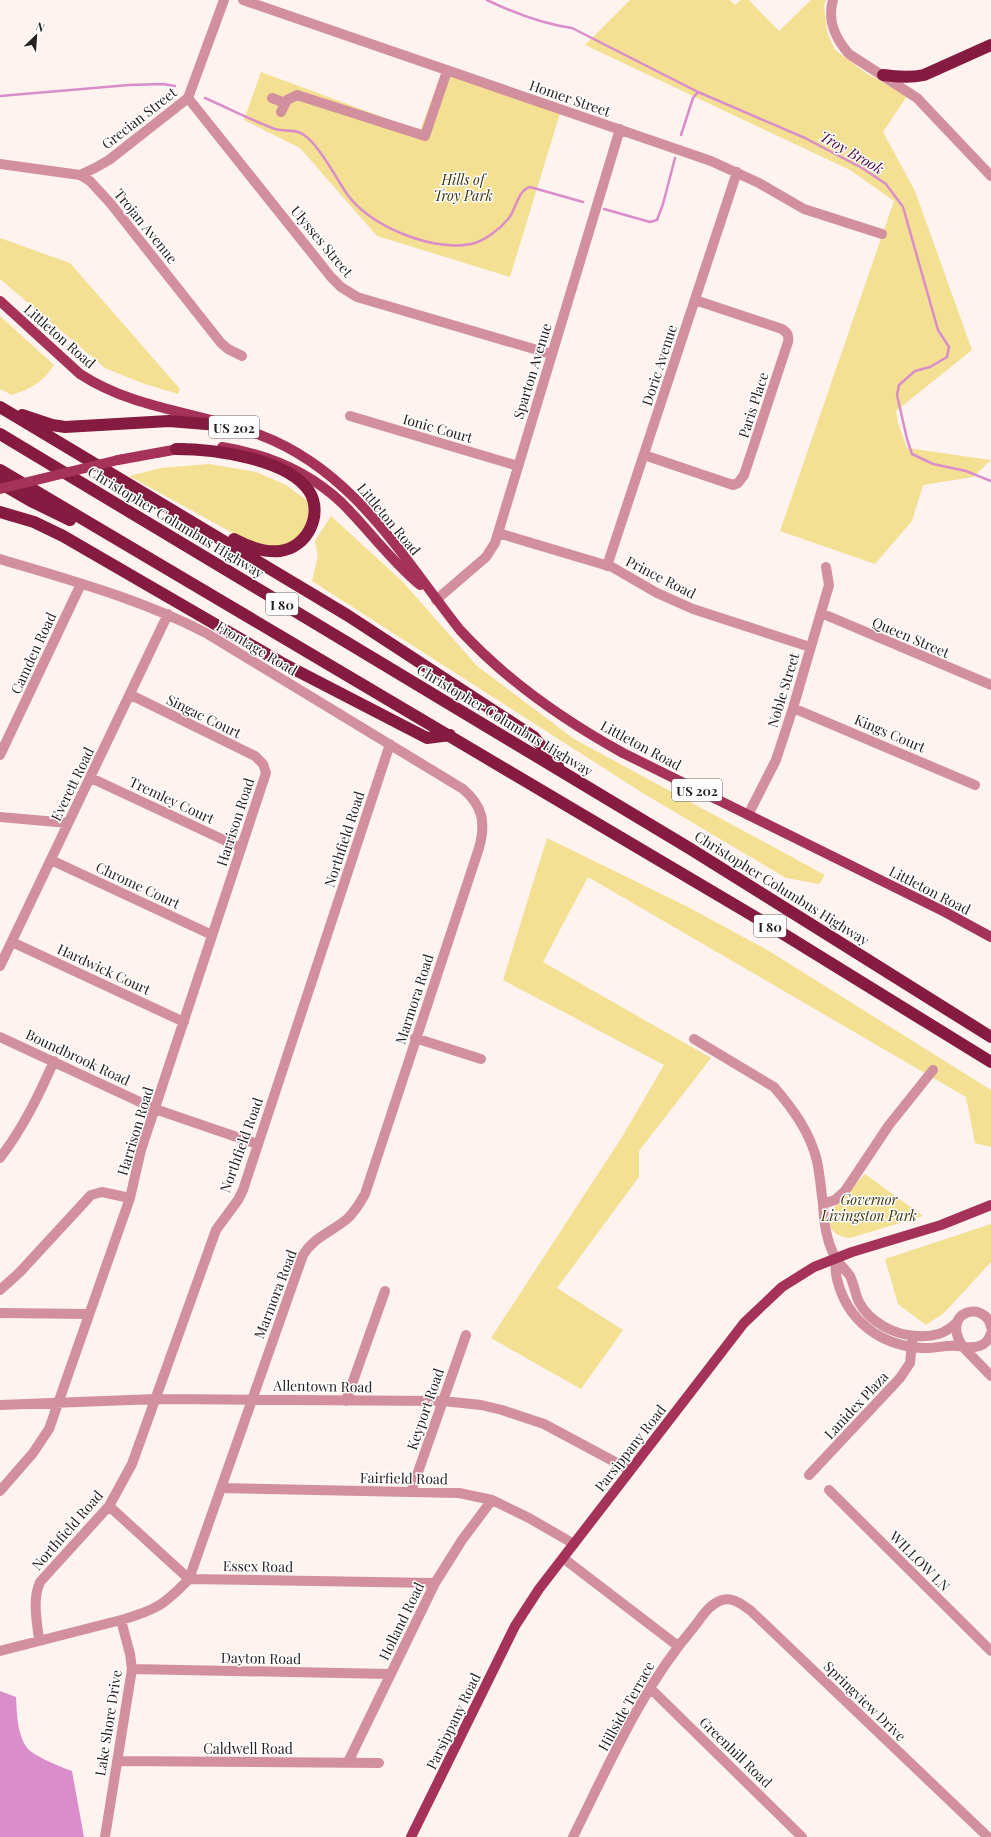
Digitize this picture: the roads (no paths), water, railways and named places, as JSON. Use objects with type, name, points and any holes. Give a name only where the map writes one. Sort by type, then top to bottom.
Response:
[{"type":"highway","points":[[883,75],[904,77],[924,75],[991,45]]},
{"type":"highway","points":[[1,408],[52,425],[65,427],[168,421],[231,426]]},
{"type":"highway","points":[[1,408],[347,615],[508,719],[534,737],[564,773]]},
{"type":"highway","name":"Christopher Columbus Highway","points":[[0,434],[737,877],[991,1037]]},
{"type":"highway","points":[[120,479],[243,544],[253,547],[272,551],[286,550],[300,542],[308,532],[313,520],[314,504],[309,491],[295,477],[276,467],[246,457],[193,449],[176,449]]},
{"type":"highway","name":"I 80","points":[[0,470],[450,735],[804,946],[991,1062]]},
{"type":"highway","points":[[0,483],[31,501],[138,552]]},
{"type":"highway","points":[[0,512],[34,522],[63,536],[282,663],[427,738],[450,735]]},
{"type":"main road","name":"Littleton Road","points":[[0,301],[80,374],[93,382],[123,396],[149,405],[260,435],[306,458],[335,479],[367,509],[460,630],[494,664],[526,690],[573,724],[623,753],[945,912],[991,937]]},
{"type":"main road","name":"Littleton Road","points":[[0,489],[118,460],[193,446],[236,449],[265,456],[303,474],[340,502],[405,572],[436,600]]},
{"type":"main road","name":"Parsippany Road","points":[[411,1837],[515,1626],[539,1589],[744,1323],[782,1287],[802,1273],[835,1258],[941,1225],[991,1205]]},
{"type":"street","name":"Grecian Street","points":[[80,175],[109,160],[188,98],[224,0]]},
{"type":"street","name":"Homer Street","points":[[243,0],[711,161],[759,183],[804,209],[882,234]]},
{"type":"street","points":[[833,0],[830,12],[832,28],[842,46],[849,54],[917,98],[991,176]]},
{"type":"street","points":[[272,98],[283,107],[291,97],[297,95],[425,136],[447,71]]},
{"type":"street","name":"Ulysses Street","points":[[188,98],[331,277],[341,287],[357,297],[552,354]]},
{"type":"street","name":"Sparton Avenue","points":[[436,600],[486,557],[495,543],[620,129]]},
{"type":"street","points":[[0,164],[80,175]]},
{"type":"street","name":"Doric Avenue","points":[[607,566],[737,172]]},
{"type":"street","name":"Trojan Avenue","points":[[80,175],[90,181],[111,204],[222,343],[228,349],[242,356]]},
{"type":"street","name":"Paris Place","points":[[644,455],[733,485],[738,483],[744,475],[770,398],[788,342],[786,332],[769,324],[695,300]]},
{"type":"street","name":"Ionic Court","points":[[350,416],[518,466]]},
{"type":"street","name":"Prince Road","points":[[498,533],[607,566],[658,593],[693,609],[810,647]]},
{"type":"street","name":"Frontage Road","points":[[0,559],[81,584],[168,614],[206,633],[463,789],[478,804]]},
{"type":"street","name":"Noble Street","points":[[748,815],[776,760],[793,708],[829,585],[826,567]]},
{"type":"street","name":"Camden Road","points":[[0,755],[81,584]]},
{"type":"street","name":"Queen Street","points":[[821,613],[991,685]]},
{"type":"street","name":"Everett Road","points":[[0,966],[131,695],[168,614]]},
{"type":"street","name":"Singac Court","points":[[131,695],[254,756],[263,764]]},
{"type":"street","name":"Kings Court","points":[[793,708],[975,785]]},
{"type":"street","name":"Northfield Road","points":[[39,1640],[36,1594],[40,1582],[109,1506],[132,1464],[216,1230],[238,1200],[243,1190],[390,744]]},
{"type":"street","name":"Harrison Road","points":[[0,1491],[33,1453],[49,1429],[130,1198],[141,1150],[154,1109],[266,773],[263,764]]},
{"type":"street","name":"Tremley Court","points":[[91,778],[241,848]]},
{"type":"street","name":"Marmora Road","points":[[121,1620],[146,1613],[159,1606],[189,1579],[251,1399],[303,1255],[310,1244],[318,1237],[348,1218],[360,1204],[365,1194],[483,834],[482,817],[478,804]]},
{"type":"street","points":[[0,817],[68,823]]},
{"type":"street","name":"Chrome Court","points":[[51,860],[212,935]]},
{"type":"street","name":"Hardwick Court","points":[[12,942],[184,1022]]},
{"type":"street","name":"Boundbrook Road","points":[[0,1036],[154,1109],[257,1144]]},
{"type":"street","points":[[416,1038],[481,1059]]},
{"type":"street","points":[[694,1039],[774,1088],[784,1098],[801,1122],[811,1142],[817,1161],[826,1237],[835,1258],[850,1277],[859,1303],[870,1317],[890,1330],[912,1336],[938,1335],[950,1329],[962,1316],[971,1312],[980,1313],[990,1322]]},
{"type":"street","points":[[0,1158],[14,1139],[36,1101],[54,1061]]},
{"type":"street","points":[[823,1204],[835,1200],[845,1191],[889,1125],[933,1070]]},
{"type":"street","points":[[0,1290],[20,1272],[92,1195],[102,1192],[130,1198]]},
{"type":"street","points":[[835,1258],[837,1279],[848,1306],[856,1317],[875,1334],[885,1339],[912,1347],[926,1348],[948,1345],[973,1348],[982,1345],[989,1338],[991,1333]]},
{"type":"street","points":[[346,1401],[385,1291]]},
{"type":"street","points":[[0,1313],[89,1314]]},
{"type":"street","points":[[956,1323],[956,1333],[963,1347],[991,1376]]},
{"type":"street","name":"Keyport Road","points":[[411,1492],[466,1335]]},
{"type":"street","name":"Lanidex Plaza","points":[[809,1475],[900,1378],[910,1362],[912,1336]]},
{"type":"street","name":"Allentown Road","points":[[0,1405],[156,1399],[443,1401],[481,1405],[502,1410],[544,1424],[630,1470]]},
{"type":"street","name":"Fairfield Road","points":[[221,1488],[459,1493],[492,1500],[529,1518],[574,1544]]},
{"type":"street","name":"WILLOW LN","points":[[829,1490],[991,1650]]},
{"type":"street","name":"Holland Road","points":[[348,1762],[435,1582],[462,1540],[492,1500]]},
{"type":"street","points":[[109,1506],[189,1579]]},
{"type":"street","points":[[563,1558],[678,1646]]},
{"type":"street","name":"Essex Road","points":[[189,1579],[435,1582]]},
{"type":"street","name":"Springview Drive","points":[[721,1601],[728,1599],[736,1601],[750,1610],[988,1833]]},
{"type":"street","name":"Hillside Terrace","points":[[573,1837],[642,1700],[678,1646],[709,1608],[721,1601]]},
{"type":"street","points":[[0,1651],[121,1620]]},
{"type":"street","name":"Lake Shore Drive","points":[[105,1837],[132,1670],[130,1654],[121,1620]]},
{"type":"street","name":"Dayton Road","points":[[132,1670],[390,1674]]},
{"type":"street","name":"Greenhill Road","points":[[650,1688],[802,1837]]},
{"type":"street","name":"Caldwell Road","points":[[117,1761],[380,1763]]},
{"type":"waterway","name":"Troy Brook","points":[[487,0],[528,17],[550,24],[572,28],[698,92],[805,138],[862,168],[886,184],[903,207],[938,330],[949,347],[947,357],[930,367],[915,371],[899,385],[897,395],[912,454],[933,464],[966,471],[991,481]]},
{"type":"waterway","points":[[0,96],[129,85],[163,84],[175,86]]},
{"type":"waterway","points":[[681,135],[693,98],[698,92]]},
{"type":"waterway","points":[[205,98],[275,129],[301,133],[316,146],[347,194],[357,206],[386,226],[421,240],[439,244],[456,245],[471,244],[482,240],[497,230],[509,218],[520,196],[530,187],[583,202]]},
{"type":"waterway","points":[[604,209],[650,222],[657,220],[663,204],[675,158]]},
{"type":"park label","name":"Hills of Troy Park","points":[[463,188]]},
{"type":"park label","name":"Governor Livingston Park","points":[[869,1208]]}]
